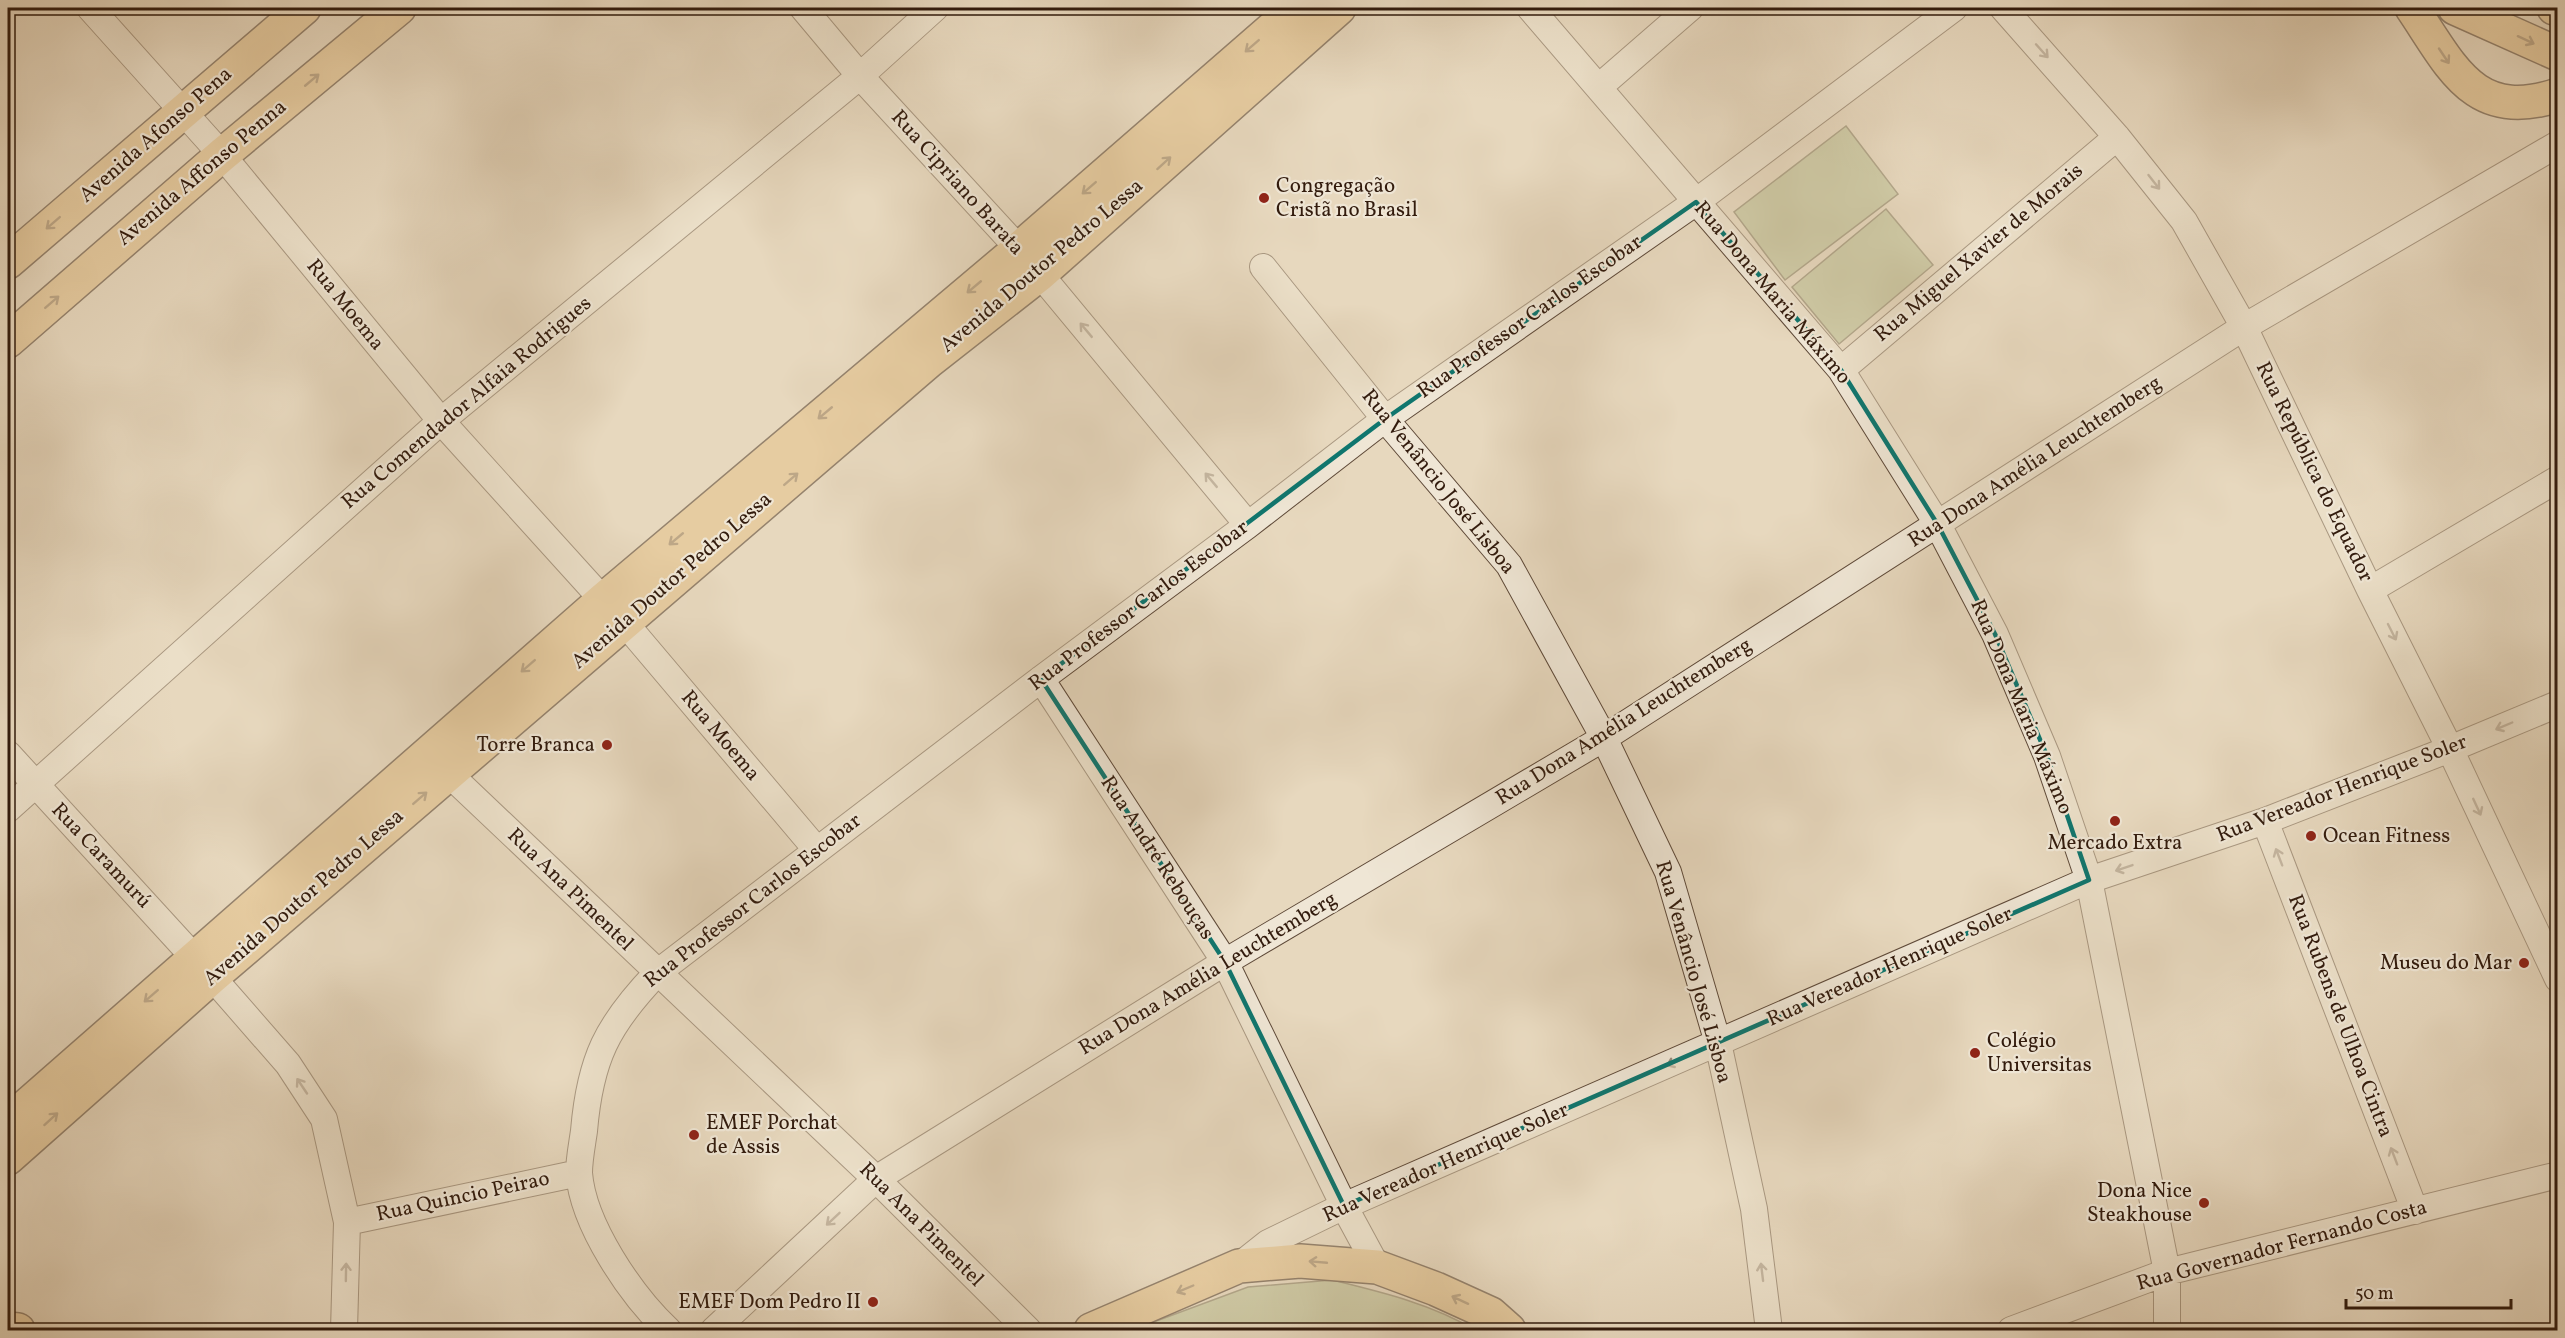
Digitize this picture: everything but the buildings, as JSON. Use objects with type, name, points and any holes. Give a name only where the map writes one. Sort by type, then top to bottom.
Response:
[{"type":"main road","name":"Avenida Afonso Pena","points":[[8,262],[304,8]]},
{"type":"main road","name":"Avenida Affonso Penna","points":[[8,340],[222,155],[399,8]]},
{"type":"main road","name":"Avenida Doutor Pedro Lessa","points":[[8,1158],[204,967],[613,611],[1019,249],[1296,8]]},
{"type":"main road","name":"Avenida Doutor Pedro Lessa","points":[[8,1122],[448,773],[613,611],[1040,274],[1339,8]]},
{"type":"main road","points":[[2412,8],[2462,81],[2478,93],[2518,103],[2534,103],[2558,95]]},
{"type":"main road","points":[[2455,8],[2558,54]]},
{"type":"main road","points":[[1091,1330],[1239,1266],[1300,1261],[1377,1267],[1436,1289],[1491,1314],[1509,1330]]},
{"type":"main road","points":[[8,1329],[18,1330]]},
{"type":"street","name":"Rua Moema","points":[[90,8],[222,155],[441,421],[613,611],[816,849]]},
{"type":"street","name":"Rua Cipriano Barata","points":[[803,8],[860,76],[1019,249],[1248,525]]},
{"type":"street","name":"Rua Comendador Alfaia Rodrigues","points":[[8,809],[441,421],[860,76],[935,8]]},
{"type":"street","name":"Rua Dona Maria Máximo","points":[[1530,8],[1841,370],[1938,525],[1995,634],[2047,756],[2089,880],[2167,1272],[2167,1330]]},
{"type":"street","points":[[1599,87],[1690,8]]},
{"type":"street","name":"Rua Professor Carlos Escobar","points":[[668,1330],[652,1315],[629,1286],[609,1254],[587,1204],[579,1173],[591,1079],[603,1045],[628,1003],[657,973],[816,849],[1248,525],[1385,419],[1696,202],[1954,8]]},
{"type":"street","name":"Rua República do Equador","points":[[2003,8],[2118,136],[2184,221],[2244,327],[2370,590],[2450,749],[2558,979]]},
{"type":"street","name":"Rua Miguel Xavier de Morais","points":[[1841,370],[2118,136]]},
{"type":"street","name":"Rua Dona Amélia Leuchtemberg","points":[[714,1330],[876,1179],[1225,962],[1604,738],[2244,327],[2558,144]]},
{"type":"street","name":"Rua Venâncio José Lisboa","points":[[1263,267],[1385,419],[1509,565],[1604,738],[1668,872],[1718,1043],[1754,1209],[1769,1330]]},
{"type":"street","points":[[2370,590],[2558,479]]},
{"type":"street","name":"Rua André Rebouças","points":[[1041,679],[1225,962],[1344,1206],[1377,1267]]},
{"type":"street","name":"Rua Vereador Henrique Soler","points":[[1239,1266],[1268,1243],[1344,1206],[2089,880],[2265,821],[2558,704]]},
{"type":"street","name":"Rua Caramurú","points":[[8,754],[204,967],[288,1064],[324,1119],[347,1222],[344,1330]]},
{"type":"street","name":"Rua Ana Pimentel","points":[[448,773],[876,1179],[1028,1330]]},
{"type":"street","name":"Rua Rubens de Ulhoa Cintra","points":[[2265,821],[2415,1211]]},
{"type":"street","name":"Rua Quincio Peirao","points":[[347,1222],[579,1173]]},
{"type":"street","name":"Rua Governador Fernando Costa","points":[[2011,1330],[2167,1272],[2558,1175]]},
{"type":"highlighted area","points":[[1696,202],[1841,370],[1938,525],[1995,634],[2047,756],[2089,880],[1344,1206],[1225,962],[1041,679],[1385,419]]},
{"type":"green space","points":[[1846,126],[1898,194],[1785,280],[1734,212]]},
{"type":"green space","points":[[1886,209],[1933,265],[1839,344],[1792,287]]},
{"type":"green space","points":[[1332,1280],[1424,1306],[1475,1330],[1132,1330],[1248,1287]]},
{"type":"place","name":"Congregação Cristã no Brasil","points":[[1264,198]]},
{"type":"place","name":"Torre Branca","points":[[607,745]]},
{"type":"place","name":"Mercado Extra","points":[[2115,821]]},
{"type":"place","name":"Ocean Fitness","points":[[2311,836]]},
{"type":"place","name":"Museu do Mar","points":[[2524,963]]},
{"type":"place","name":"Colégio Universitas","points":[[1975,1053]]},
{"type":"place","name":"EMEF Porchat de Assis","points":[[694,1135]]},
{"type":"place","name":"Dona Nice Steakhouse","points":[[2204,1203]]},
{"type":"place","name":"EMEF Dom Pedro II","points":[[873,1302]]}]
